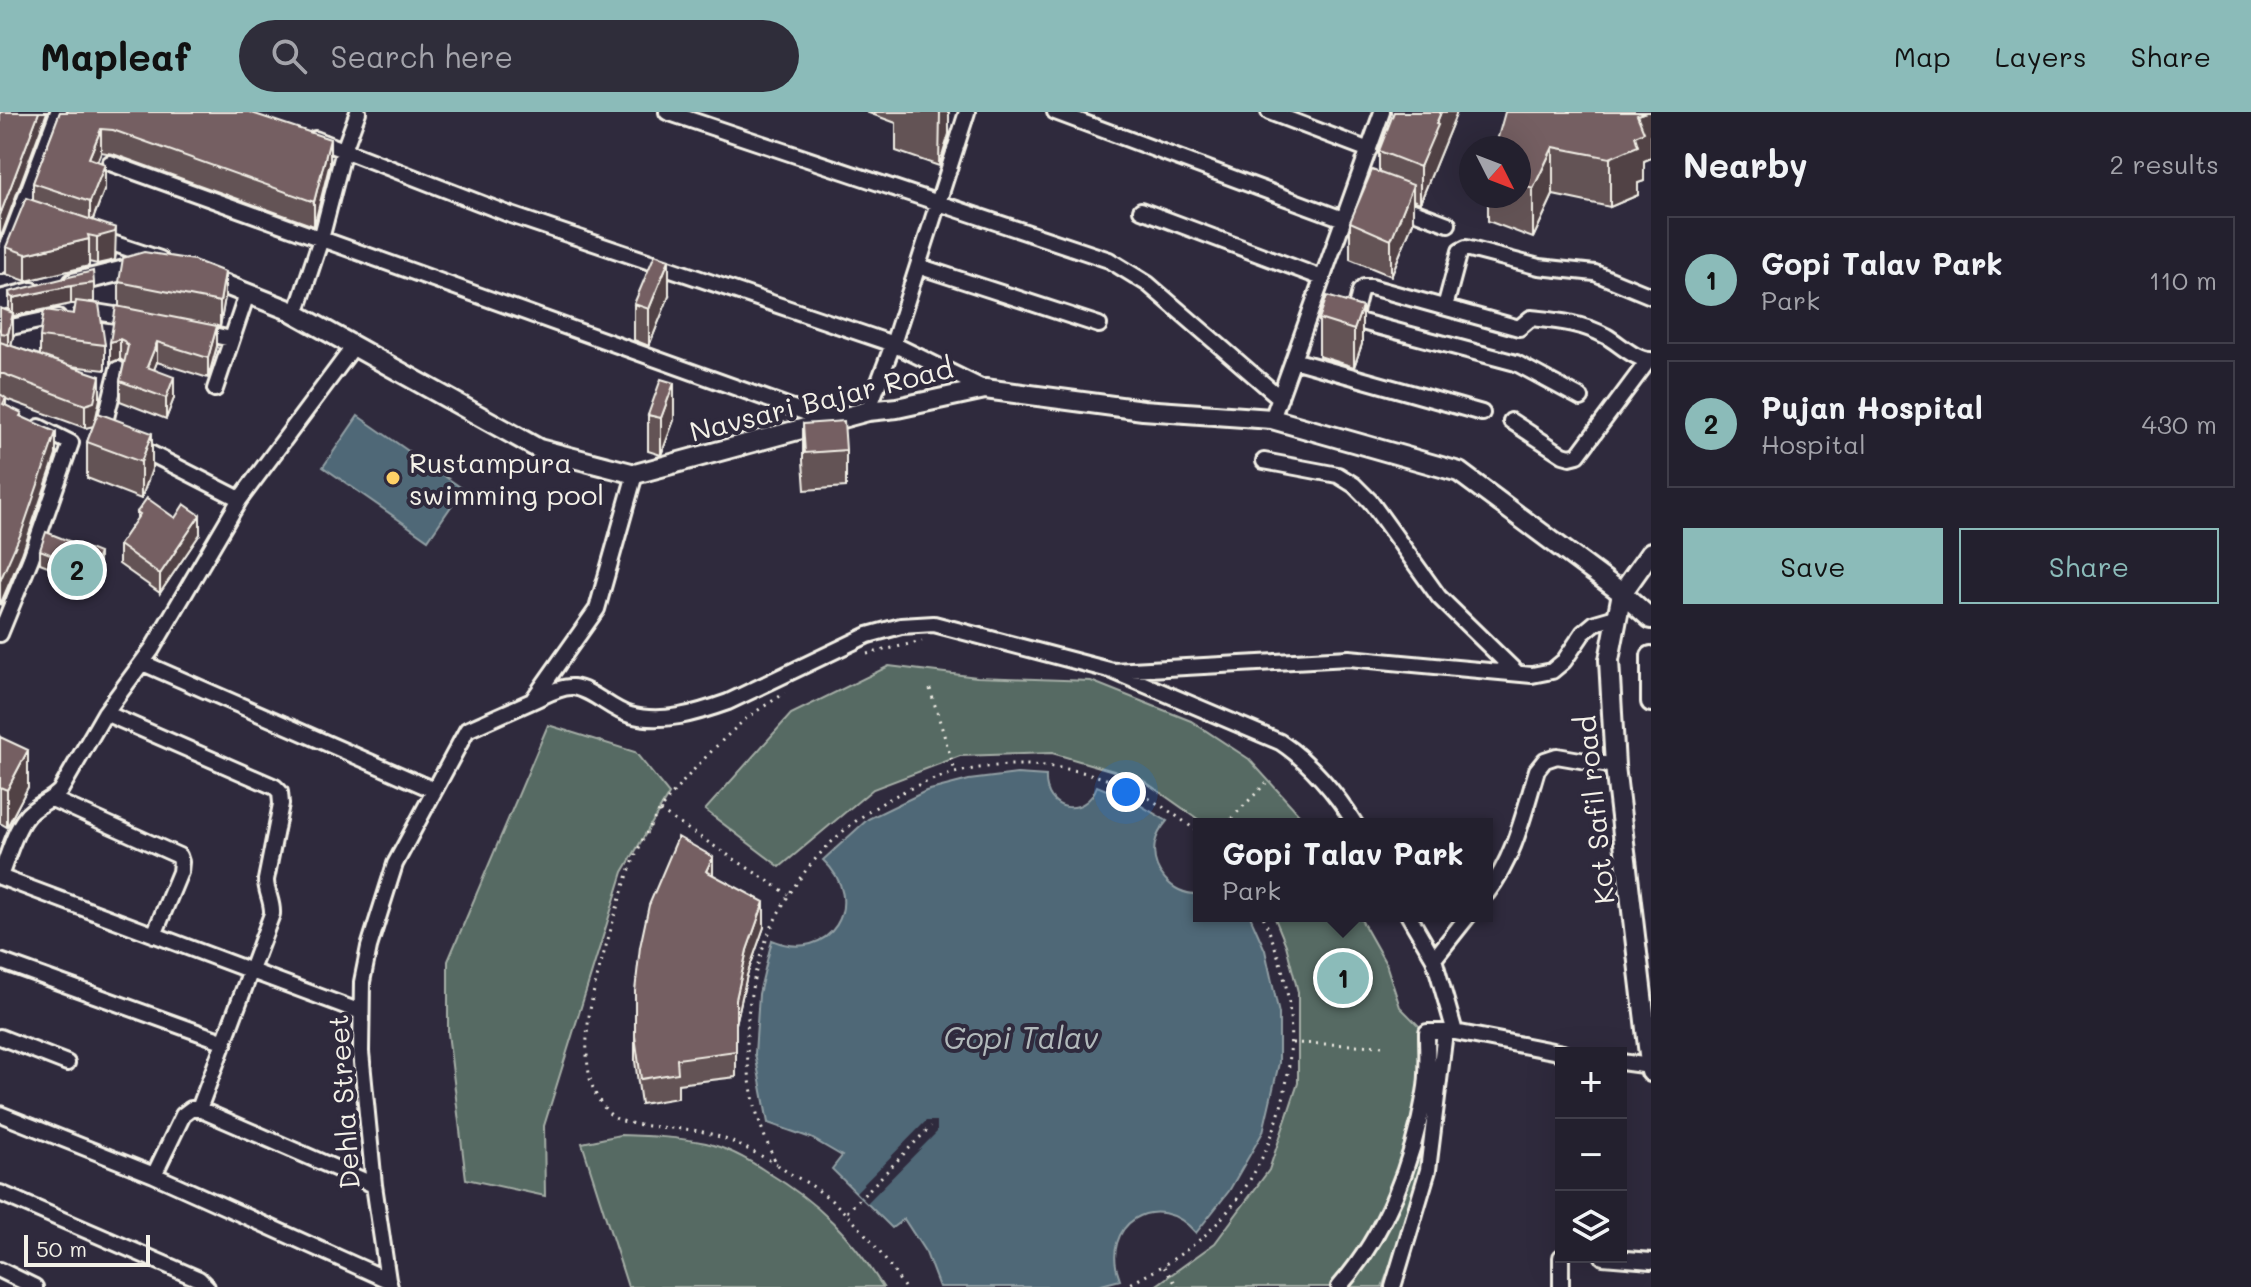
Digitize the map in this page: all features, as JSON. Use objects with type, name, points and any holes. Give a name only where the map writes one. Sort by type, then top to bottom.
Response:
[{"type":"main road","points":[[0,300],[178,266]]},
{"type":"main road","name":"Navsari Bajar Road","points":[[178,266],[296,314],[539,449],[635,474],[868,411],[897,408],[985,389],[1143,410],[1272,419],[1459,472],[1622,593],[1651,619]]},
{"type":"main road","name":"Kot Safil road","points":[[1651,552],[1622,593],[1609,660],[1615,766],[1651,1069]]},
{"type":"main road","points":[[1651,656],[1651,702]]},
{"type":"street","points":[[0,266],[27,216],[58,112]]},
{"type":"street","points":[[296,314],[358,112]]},
{"type":"street","points":[[667,112],[1123,266],[1280,398]]},
{"type":"street","points":[[868,411],[893,344],[967,112]]},
{"type":"street","points":[[1055,112],[1343,219]]},
{"type":"street","points":[[1269,112],[1369,150]]},
{"type":"street","points":[[1332,315],[1322,278],[1343,219],[1369,195],[1369,150],[1382,112]]},
{"type":"street","points":[[300,134],[511,215],[893,344],[985,389]]},
{"type":"street","points":[[110,163],[829,421]]},
{"type":"street","points":[[1369,195],[1448,224]]},
{"type":"street","points":[[1141,210],[1322,278]]},
{"type":"street","points":[[92,237],[178,266]]},
{"type":"street","points":[[1445,307],[1456,262],[1460,251],[1466,248],[1539,267],[1595,273],[1651,296]]},
{"type":"street","points":[[918,266],[1099,325]]},
{"type":"street","points":[[1272,419],[1293,360],[1332,315],[1364,287],[1519,328],[1531,318],[1568,321],[1606,336],[1650,361],[1578,455],[1563,455],[1511,421]]},
{"type":"street","points":[[215,389],[247,294]]},
{"type":"street","points":[[0,314],[1,321],[11,327],[87,312],[148,321]]},
{"type":"street","points":[[1332,315],[1516,363],[1581,398]]},
{"type":"street","points":[[190,330],[231,339]]},
{"type":"street","points":[[354,346],[240,499],[143,663],[105,713],[60,791],[24,819],[0,877],[361,1012]]},
{"type":"street","points":[[1293,360],[1482,413]]},
{"type":"street","points":[[102,434],[118,369]]},
{"type":"street","points":[[24,419],[71,443],[102,434],[119,437],[240,499]]},
{"type":"street","points":[[0,634],[31,558],[71,443]]},
{"type":"street","points":[[1264,461],[1338,475],[1354,485],[1370,501],[1439,597],[1517,673]]},
{"type":"street","points":[[532,701],[597,609],[635,474]]},
{"type":"street","points":[[1113,671],[1349,658],[1532,675],[1552,671],[1595,623],[1619,616]]},
{"type":"street","name":"Dehla Street","points":[[389,1284],[374,1185],[361,1052],[362,982],[369,947],[395,864],[467,730],[532,701],[573,687],[626,714],[653,719],[683,715],[728,702],[868,635],[919,624],[947,627],[1113,671]]},
{"type":"street","points":[[143,663],[434,790]]},
{"type":"street","points":[[1113,671],[1288,747],[1312,768],[1350,818]]},
{"type":"street","points":[[105,713],[275,787],[280,792],[281,804],[266,880],[272,914],[199,1109]]},
{"type":"street","points":[[1493,885],[1512,850],[1537,770],[1545,760],[1557,756],[1615,766]]},
{"type":"street","points":[[52,799],[179,856],[180,872],[154,935]]},
{"type":"street","points":[[1393,1287],[1425,1186],[1450,1032],[1434,959],[1412,922]]},
{"type":"street","points":[[1434,959],[1463,922]]},
{"type":"street","points":[[0,961],[225,1042]]},
{"type":"street","points":[[1339,1287],[1392,1204],[1406,1169],[1426,1091],[1427,1032],[1450,1032],[1555,1052]]},
{"type":"street","points":[[0,1037],[67,1063]]},
{"type":"street","points":[[1627,1063],[1651,1069]]},
{"type":"street","points":[[154,1175],[183,1115],[191,1109],[199,1109],[374,1185]]},
{"type":"street","points":[[0,1114],[154,1175],[389,1284]]},
{"type":"street","points":[[0,1193],[199,1279],[207,1287]]},
{"type":"street","points":[[1627,1259],[1651,1261]]},
{"type":"street","points":[[1561,1263],[1561,1287]]},
{"type":"street","points":[[0,1270],[35,1287]]},
{"type":"path","points":[[861,655],[926,640]]},
{"type":"path","points":[[791,689],[741,722],[696,768],[660,811],[643,839],[626,875],[591,997],[587,1045],[589,1074],[596,1095],[612,1118],[698,1130],[730,1140],[818,1190],[846,1214],[882,1255],[904,1287]]},
{"type":"path","points":[[930,689],[954,768]]},
{"type":"path","points":[[777,1164],[756,1112],[747,1056],[749,1000],[763,945],[788,894],[817,855],[853,822],[894,796],[939,777],[986,767],[1035,765],[1083,772],[1129,788],[1171,811],[1193,828]]},
{"type":"path","points":[[1232,818],[1266,783]]},
{"type":"path","points":[[660,811],[788,894]]},
{"type":"path","points":[[1124,1287],[1164,1267],[1200,1240],[1230,1207],[1255,1171],[1274,1130],[1286,1087],[1291,1043],[1288,998],[1278,954],[1265,922]]},
{"type":"path","points":[[1291,1043],[1384,1046]]},
{"type":"path","points":[[846,1214],[931,1126]]},
{"type":"path","points":[[1164,1267],[1178,1287]]},
{"type":"green space","points":[[889,666],[977,677],[1091,681],[1191,721],[1249,759],[1303,818],[1196,818],[1141,779],[1052,753],[960,756],[873,789],[780,867],[705,810],[791,714]]},
{"type":"green space","points":[[548,725],[635,752],[669,794],[623,872],[544,1126],[545,1196],[466,1179],[448,1033],[448,961]]},
{"type":"green space","points":[[1276,922],[1362,922],[1386,964],[1400,1007],[1442,1049],[1417,1197],[1382,1287],[1154,1287],[1215,1243],[1269,1170],[1298,1083],[1298,992]]},
{"type":"green space","points":[[620,1135],[706,1143],[753,1163],[803,1196],[832,1222],[859,1252],[883,1287],[628,1287],[582,1143]]},
{"type":"water","name":"Rustampura swimming pool","points":[[358,416],[463,489],[428,540],[323,467]]},
{"type":"water","name":"Gopi Talav","points":[[1017,774],[1046,776],[1051,797],[1066,807],[1084,803],[1097,786],[1131,800],[1167,821],[1155,843],[1156,862],[1172,885],[1193,893],[1193,922],[1253,922],[1265,950],[1279,1014],[1279,1063],[1263,1132],[1229,1191],[1196,1233],[1181,1220],[1165,1213],[1149,1213],[1135,1219],[1124,1229],[1117,1243],[1115,1260],[1120,1280],[1094,1287],[939,1287],[926,1253],[904,1219],[892,1228],[832,1169],[842,1156],[811,1138],[768,1123],[755,1054],[759,994],[772,940],[793,945],[811,944],[826,937],[836,925],[842,910],[843,894],[836,877],[823,860],[868,819],[926,791],[969,780]]},
{"type":"pier","points":[[926,1121],[937,1121],[937,1132],[867,1203],[856,1192]]},
{"type":"building","points":[[0,112],[39,112],[0,215]]},
{"type":"building","points":[[60,112],[249,112],[330,139],[314,202],[113,130],[101,129],[89,158],[105,164],[90,202],[33,183]]},
{"type":"building","points":[[1394,112],[1441,112],[1420,167],[1379,151]]},
{"type":"building","points":[[1505,112],[1646,112],[1637,115],[1644,132],[1635,136],[1638,146],[1610,158],[1553,147],[1533,189],[1531,136],[1498,136]]},
{"type":"building","points":[[1372,170],[1413,185],[1391,240],[1350,222]]},
{"type":"building","points":[[26,198],[116,228],[115,232],[97,237],[88,235],[89,239],[26,254],[6,247]]},
{"type":"building","points":[[144,252],[194,260],[225,272],[220,302],[119,282],[123,258]]},
{"type":"building","points":[[655,254],[669,260],[649,309],[634,304]]},
{"type":"building","points":[[93,271],[94,283],[13,298],[10,296],[9,292]]},
{"type":"building","points":[[1327,296],[1362,307],[1354,330],[1319,319]]},
{"type":"building","points":[[76,301],[99,304],[105,345],[40,337],[44,310],[74,314]]},
{"type":"building","points":[[116,306],[217,326],[208,358],[157,342],[147,367],[174,377],[166,398],[120,381],[128,346],[120,339],[110,342]]},
{"type":"building","points":[[0,308],[13,313],[8,334],[0,333]]},
{"type":"building","points":[[0,342],[100,376],[94,402],[85,405],[0,374]]},
{"type":"building","points":[[661,379],[674,383],[661,418],[648,415]]},
{"type":"building","points":[[0,394],[6,398],[3,404],[22,413],[20,416],[56,432],[22,531],[0,581]]},
{"type":"building","points":[[98,413],[152,433],[141,462],[87,442]]},
{"type":"building","points":[[844,421],[846,450],[805,453],[803,424]]},
{"type":"building","points":[[147,498],[175,518],[184,504],[200,515],[160,574],[119,545]]},
{"type":"building","points":[[46,532],[99,553],[92,571],[40,550]]},
{"type":"building","points":[[0,737],[28,750],[7,790],[0,787]]},
{"type":"building","points":[[678,837],[713,857],[706,871],[764,902],[747,950],[736,999],[736,1051],[677,1059],[678,1073],[641,1079],[635,1036],[635,991],[640,947],[649,905]]},
{"type":"place","name":"Rustampura swimming pool","points":[[393,478]]},
{"type":"place","name":"Pujan Hospital","points":[[77,570]]},
{"type":"place","name":"Gopi Talav Park","points":[[1343,978]]}]
